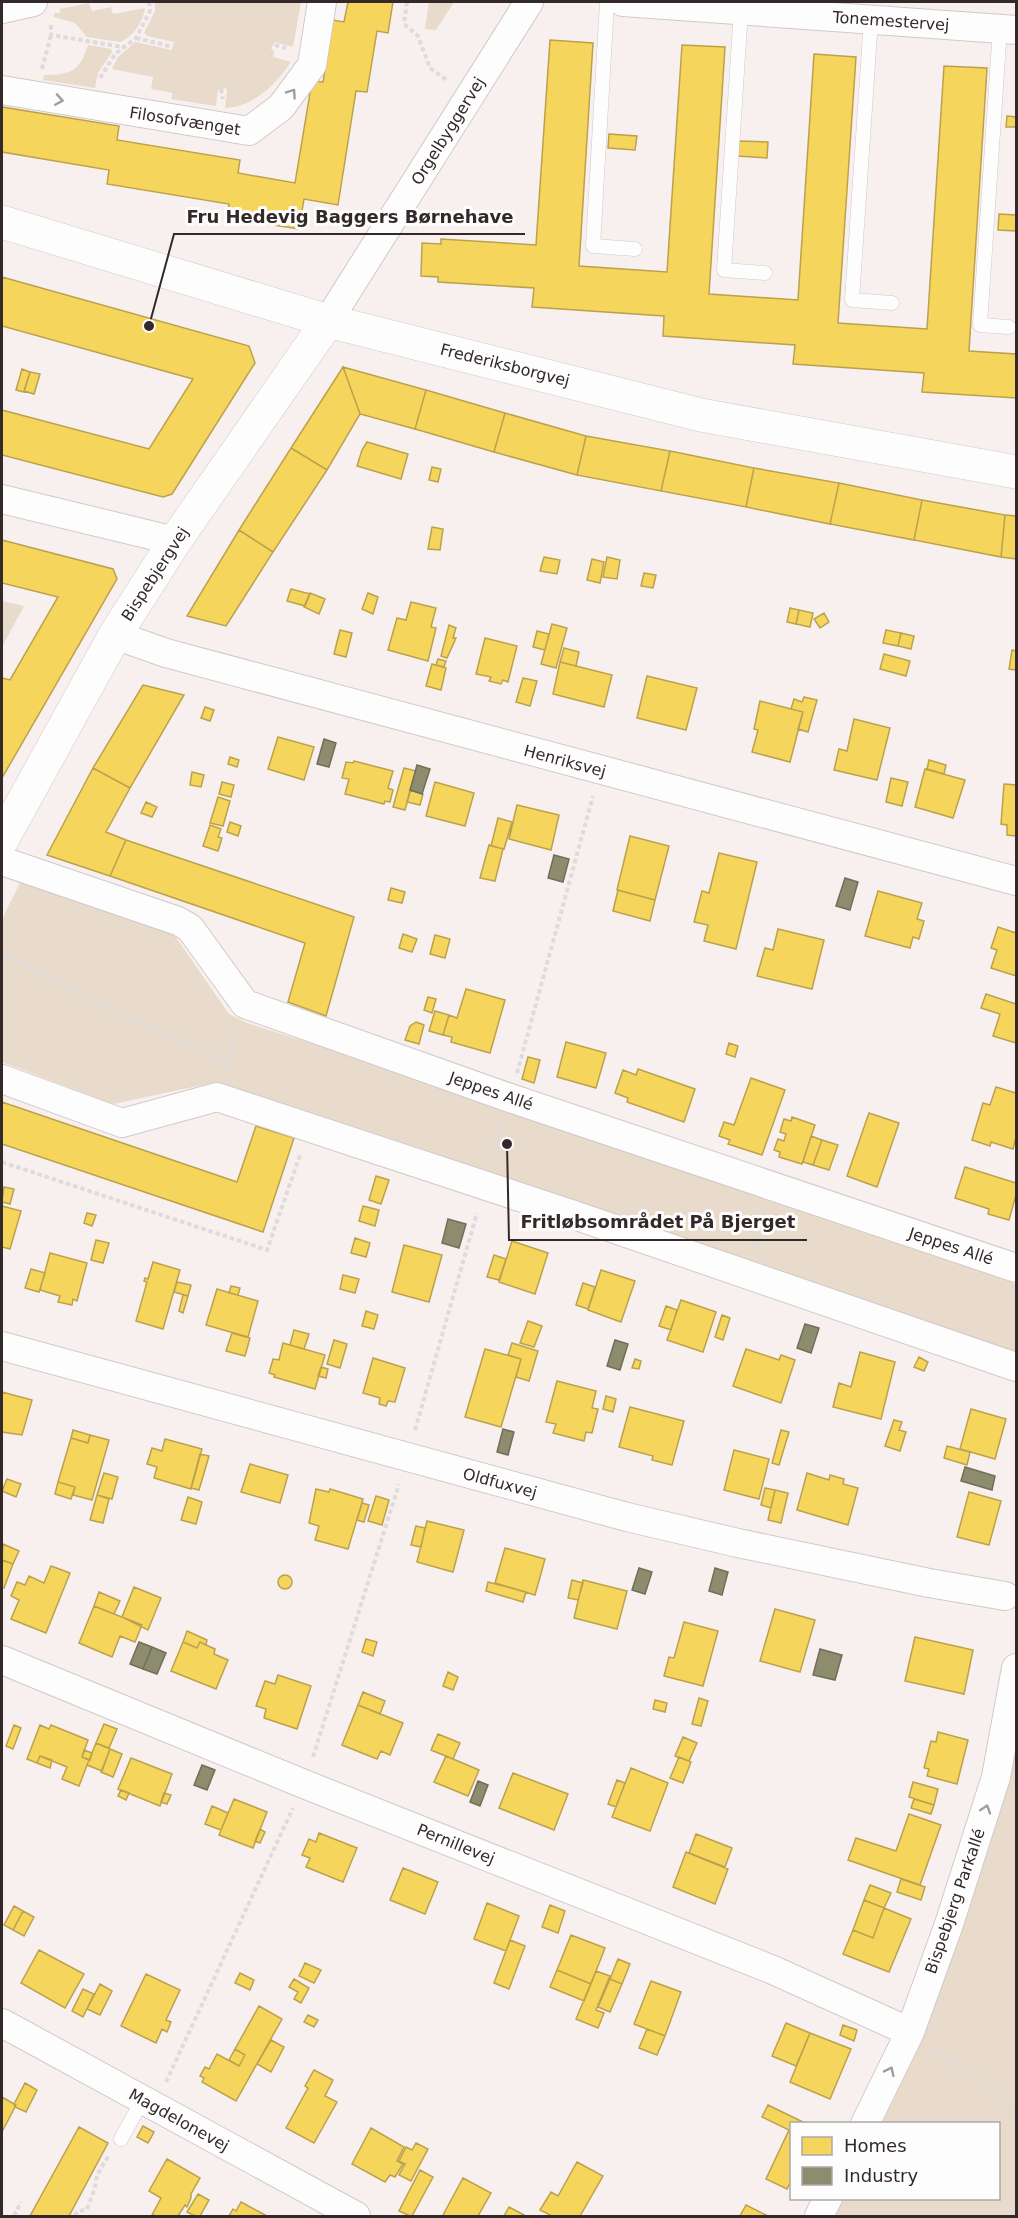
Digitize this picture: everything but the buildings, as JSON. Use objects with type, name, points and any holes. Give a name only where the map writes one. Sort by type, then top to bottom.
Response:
[{"type":"street","name":"Filosofvænget","points":[[2,90],[249,131],[282,107],[312,65],[322,2]]},
{"type":"street","name":"Orgelbyggervej","points":[[328,321],[529,2]]},
{"type":"street","name":"Tonemestervej","points":[[623,2],[1008,29]]},
{"type":"street","points":[[2,9],[42,10]]},
{"type":"street","name":"Frederiksborgvej","points":[[2,222],[328,321],[701,415],[1017,472]]},
{"type":"street","name":"Bispebjergvej","points":[[2,840],[115,635],[174,542],[328,321]]},
{"type":"street","points":[[2,499],[174,542]]},
{"type":"street","name":"Henriksvej","points":[[115,635],[178,656],[1017,881]]},
{"type":"street","points":[[2,861],[178,921],[190,928],[245,1004]]},
{"type":"street","name":"Jeppes Allé","points":[[245,1004],[510,1098],[1017,1268]]},
{"type":"street","points":[[2,1079],[122,1122],[217,1097],[571,1214],[1017,1367]]},
{"type":"street","name":"Oldfuxvej","points":[[2,1346],[616,1514],[738,1543],[1013,1599]]},
{"type":"street","name":"Pernillevej","points":[[2,1660],[304,1784],[773,1970],[910,2032]]},
{"type":"street","name":"Bispebjerg Parkallé","points":[[866,2122],[910,2032],[949,1924],[996,1777],[1017,1668]]},
{"type":"street","name":"Magdelonevej","points":[[2,2024],[356,2217]]},
{"type":"street","points":[[819,2217],[828,2200]]},
{"type":"lane","points":[[607,2],[593,246],[635,249]]},
{"type":"lane","points":[[741,10],[724,270],[765,273]]},
{"type":"lane","points":[[871,19],[852,300],[892,303]]},
{"type":"lane","points":[[1008,29],[980,325],[1009,327]]},
{"type":"lane","points":[[121,2139],[148,2104]]},
{"type":"path","points":[[100,79],[115,54],[136,38],[150,11],[149,2]]},
{"type":"path","points":[[407,2],[404,24],[418,36],[430,68],[470,96]]},
{"type":"path","points":[[40,75],[51,35],[42,10]]},
{"type":"path","points":[[51,35],[123,47]]},
{"type":"path","points":[[136,38],[173,47]]},
{"type":"path","points":[[275,45],[287,48]]},
{"type":"path","points":[[148,2104],[304,1784],[408,1456],[600,771]]},
{"type":"path","points":[[2,954],[125,1016],[227,1062]]},
{"type":"path","points":[[217,1097],[245,1004]]},
{"type":"path","points":[[2,1162],[267,1250],[309,1128]]},
{"type":"path","points":[[746,1274],[772,1187]]},
{"type":"path","points":[[910,2032],[985,2086],[1017,2117]]},
{"type":"path","points":[[75,2217],[77,2212],[87,2209],[97,2175],[116,2143],[121,2139]]},
{"type":"path","points":[[14,2217],[21,2202]]},
{"type":"shaded area","points":[[155,2],[301,2],[293,47],[275,42],[271,49],[274,51],[273,57],[291,62],[263,93],[236,107],[225,108],[226,88],[218,90],[216,106],[171,99],[173,93],[151,89],[153,77],[112,69],[118,57],[135,42],[172,50],[174,42],[147,36],[144,33],[155,11]]},
{"type":"shaded area","points":[[429,2],[454,2],[436,30],[425,29]]},
{"type":"shaded area","points":[[89,3],[92,11],[111,7],[113,14],[145,8],[137,28],[129,37],[120,42],[87,37],[75,23],[54,17],[54,13],[60,13],[60,9]]},
{"type":"shaded area","points":[[88,45],[111,49],[112,52],[98,73],[95,88],[43,80],[44,75],[61,74],[73,70],[82,61]]},
{"type":"shaded area","points":[[2,601],[24,606],[2,647]]},
{"type":"shaded area","points":[[20,883],[173,933],[229,1014],[247,1023],[517,1108],[1016,1284],[1016,1356],[217,1082],[113,1104],[2,1062],[2,919]]},
{"type":"shaded area","points":[[1016,1747],[1016,2216],[832,2216],[840,2200],[1000,2200],[1000,2122],[878,2122],[970,1904]]},
{"type":"place","name":"Fru Hedevig Baggers Børnehave","points":[[149,326]]},
{"type":"place","name":"Fritløbsområdet På Bjerget","points":[[507,1144]]}]
